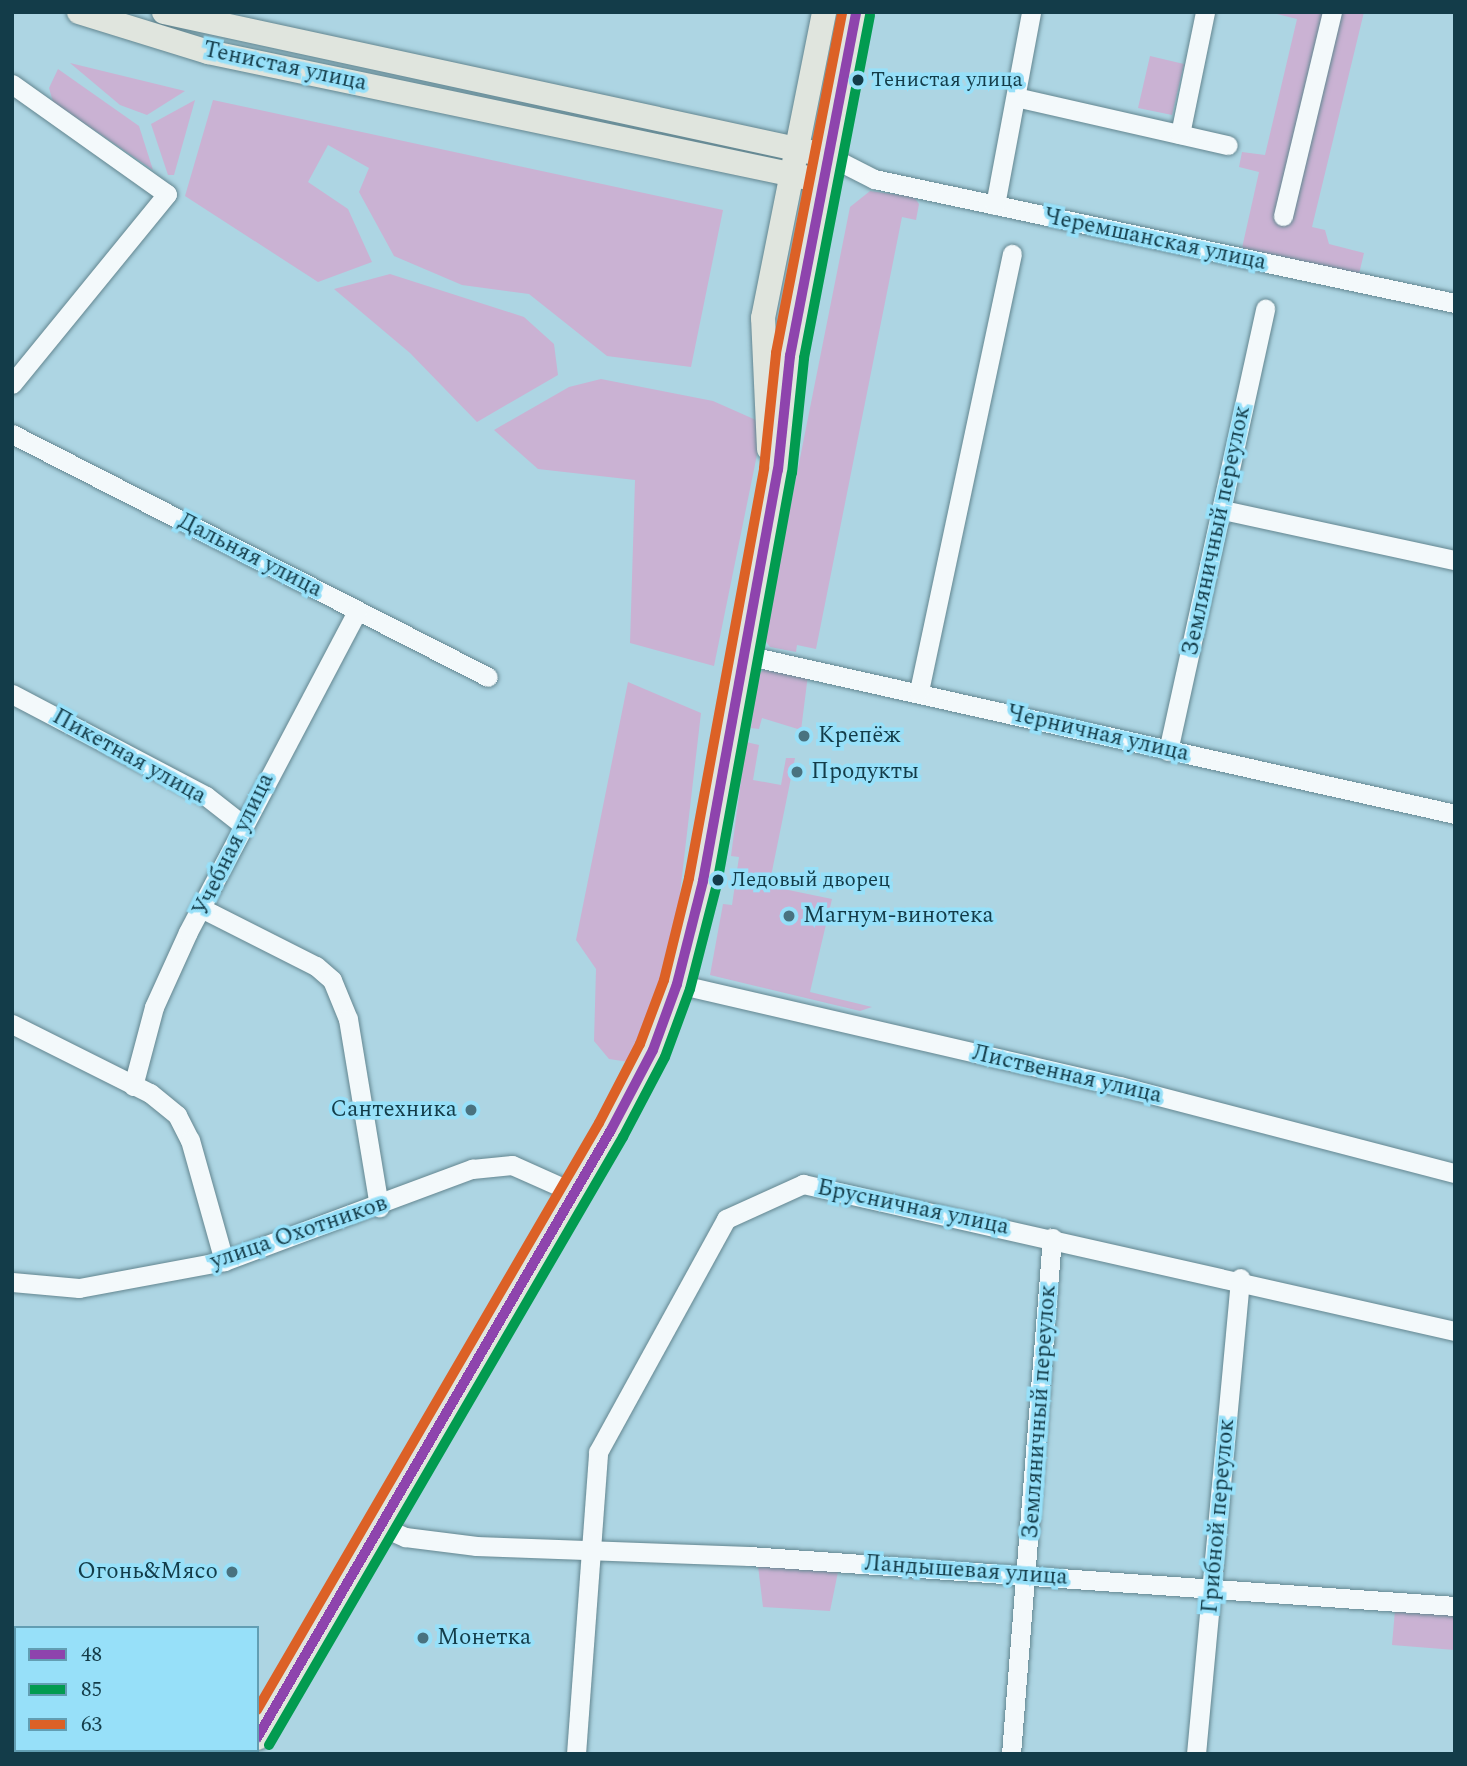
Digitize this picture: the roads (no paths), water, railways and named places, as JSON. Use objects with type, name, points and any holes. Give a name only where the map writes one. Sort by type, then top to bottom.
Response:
[{"type":"main road","name":"Тенистая улица","points":[[79,12],[208,52],[823,181]]},
{"type":"main road","name":"Тенистая улица","points":[[164,12],[829,156]]},
{"type":"main road","points":[[768,509],[761,339],[824,12]]},
{"type":"main road","points":[[259,1734],[378,1525],[575,1193],[653,1050],[677,984],[703,881],[823,181],[856,12]]},
{"type":"street","points":[[995,205],[1031,12]]},
{"type":"street","points":[[1180,134],[1205,12]]},
{"type":"street","points":[[1283,216],[1332,12]]},
{"type":"street","points":[[12,85],[167,194],[12,384]]},
{"type":"street","points":[[1016,97],[1228,145]]},
{"type":"street","name":"Черемшанская улица","points":[[829,156],[856,174],[1382,284],[1455,303]]},
{"type":"street","name":"Черемшанская улица","points":[[823,181],[856,174]]},
{"type":"street","points":[[919,691],[1012,254]]},
{"type":"street","name":"Земляничный переулок","points":[[1168,751],[1265,309]]},
{"type":"street","name":"Дальняя улица","points":[[12,434],[488,677]]},
{"type":"street","points":[[1223,510],[1455,560]]},
{"type":"street","name":"Учебная улица","points":[[133,1086],[154,1007],[205,910],[243,825],[357,612]]},
{"type":"street","name":"Черничная улица","points":[[741,654],[919,691],[1168,751],[1455,814]]},
{"type":"street","name":"Пикетная улица","points":[[12,694],[206,796],[243,825]]},
{"type":"street","points":[[205,910],[316,966],[332,980],[348,1019],[379,1208]]},
{"type":"street","name":"Лиственная улица","points":[[677,984],[1120,1086],[1455,1173]]},
{"type":"street","points":[[12,1024],[133,1086],[177,1115],[190,1140],[224,1261]]},
{"type":"street","name":"улица Охотников","points":[[12,1282],[79,1288],[224,1261],[379,1208],[472,1169],[512,1165],[575,1193]]},
{"type":"street","name":"Брусничная улица","points":[[576,1754],[598,1452],[726,1219],[803,1184],[1240,1278],[1455,1331]]},
{"type":"street","name":"Земляничный переулок","points":[[1011,1754],[1029,1577],[1052,1238]]},
{"type":"street","name":"Грибной переулок","points":[[1196,1754],[1240,1278]]},
{"type":"street","name":"Ландышевая улица","points":[[378,1525],[405,1537],[477,1546],[1213,1587],[1455,1606]]},
{"type":"place","name":"Тенистая улица","points":[[858,80]]},
{"type":"place","name":"Крепёж","points":[[804,736]]},
{"type":"place","name":"Продукты","points":[[797,772]]},
{"type":"place","name":"Ледовый дворец","points":[[718,880]]},
{"type":"place","name":"Магнум-винотека","points":[[789,916]]},
{"type":"place","name":"Сантехника","points":[[471,1110]]},
{"type":"place","name":"Огонь&Мясо","points":[[232,1572]]},
{"type":"place","name":"Монетка","points":[[423,1638]]}]
